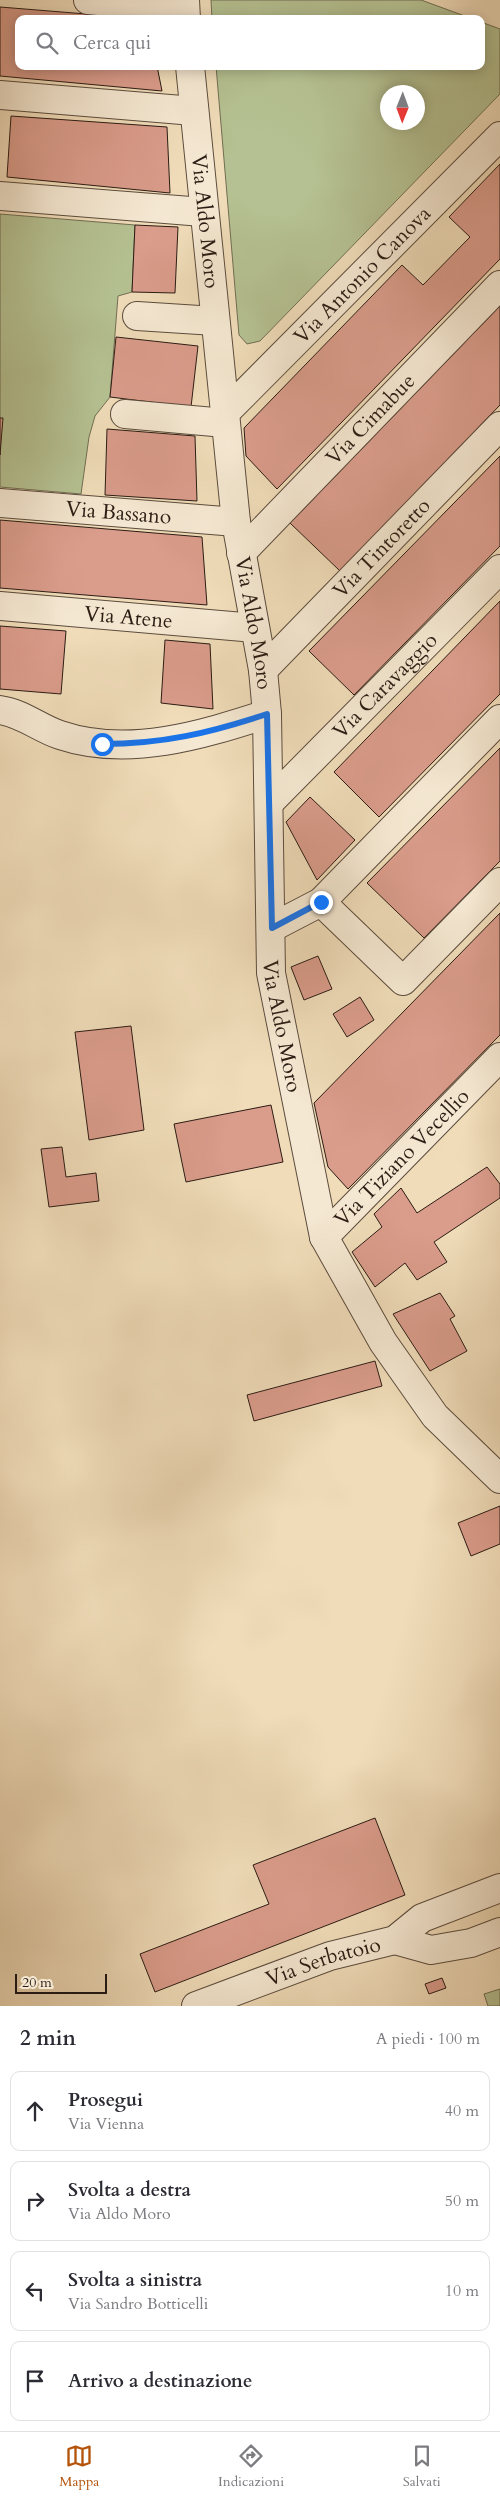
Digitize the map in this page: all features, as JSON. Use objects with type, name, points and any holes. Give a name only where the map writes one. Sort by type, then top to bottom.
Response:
[{"type":"street","points":[[88,0],[185,9]]},
{"type":"street","name":"Via Aldo Moro","points":[[190,70],[203,212],[236,522],[263,670],[267,714],[272,928],[271,972],[324,1237],[383,1342],[435,1416],[500,1479]]},
{"type":"street","points":[[0,95],[194,111]]},
{"type":"street","name":"Via Antonio Canova","points":[[225,419],[500,136]]},
{"type":"street","points":[[0,196],[203,212]]},
{"type":"street","name":"Via Cimabue","points":[[241,553],[500,285]]},
{"type":"street","points":[[137,316],[215,321]]},
{"type":"street","points":[[125,414],[225,419]]},
{"type":"street","name":"Via Tintoretto","points":[[263,670],[500,426]]},
{"type":"street","name":"Via Bassano","points":[[0,503],[236,522]]},
{"type":"street","name":"Via Caravaggio","points":[[269,803],[500,568]]},
{"type":"street","name":"Via Atene","points":[[0,606],[255,628]]},
{"type":"street","points":[[0,710],[10,711],[60,735],[102,744],[141,744],[177,739],[267,714]]},
{"type":"street","points":[[272,928],[321,902],[500,719]]},
{"type":"street","points":[[321,902],[403,981],[500,882]]},
{"type":"street","name":"Via Tiziano Vecellio","points":[[324,1237],[500,1057]]},
{"type":"street","name":"Via Serbatoio","points":[[196,2006],[330,1956],[395,1940],[422,1918],[500,1888]]},
{"type":"street","name":"Via Serbatoio","points":[[395,1940],[431,1950],[471,1943],[500,1932]]},
{"type":"green space","points":[[211,0],[421,0],[462,15],[212,15]]},
{"type":"green space","points":[[485,23],[500,29],[500,94],[260,341],[247,344],[239,335],[216,70],[485,70]]},
{"type":"green space","points":[[0,214],[135,225],[132,292],[118,296],[110,397],[95,416],[89,437],[81,494],[0,487]]},
{"type":"green space","points":[[500,1989],[500,2006],[488,2006],[484,1994]]},
{"type":"building","points":[[0,7],[99,15],[15,15],[15,70],[158,70],[162,91],[0,76]]},
{"type":"building","points":[[11,116],[167,127],[170,193],[7,177]]},
{"type":"building","points":[[500,164],[500,259],[277,489],[246,456],[244,428],[402,265],[423,285],[470,237],[449,217]]},
{"type":"building","points":[[135,225],[178,227],[175,293],[132,292]]},
{"type":"building","points":[[500,306],[500,405],[340,571],[290,523]]},
{"type":"building","points":[[116,337],[198,346],[191,407],[110,397]]},
{"type":"building","points":[[0,418],[3,418],[0,455]]},
{"type":"building","points":[[107,429],[195,436],[197,501],[105,495]]},
{"type":"building","points":[[500,456],[500,546],[354,695],[309,651]]},
{"type":"building","points":[[0,520],[202,537],[207,605],[0,588]]},
{"type":"building","points":[[500,601],[500,694],[379,817],[334,772]]},
{"type":"building","points":[[0,626],[66,631],[61,694],[0,689]]},
{"type":"building","points":[[165,640],[210,644],[213,709],[161,703]]},
{"type":"building","points":[[500,748],[500,861],[424,938],[367,883]]},
{"type":"building","points":[[310,797],[355,840],[317,880],[286,822]]},
{"type":"building","points":[[500,913],[500,1035],[348,1189],[328,1167],[314,1103]]},
{"type":"building","points":[[318,956],[332,989],[304,1000],[291,967]]},
{"type":"building","points":[[360,997],[374,1020],[347,1037],[333,1014]]},
{"type":"building","points":[[131,1026],[144,1130],[89,1140],[75,1032]]},
{"type":"building","points":[[271,1105],[283,1162],[186,1182],[174,1124]]},
{"type":"building","points":[[62,1147],[66,1177],[96,1173],[99,1201],[49,1207],[41,1149]]},
{"type":"building","points":[[487,1167],[500,1184],[500,1198],[434,1242],[447,1262],[417,1280],[405,1263],[375,1287],[352,1252],[382,1227],[374,1214],[401,1188],[417,1213]]},
{"type":"building","points":[[440,1293],[455,1316],[450,1319],[467,1351],[430,1371],[393,1314]]},
{"type":"building","points":[[375,1361],[382,1386],[254,1421],[247,1395]]},
{"type":"building","points":[[500,1506],[500,1544],[471,1556],[458,1523]]},
{"type":"building","points":[[375,1818],[405,1895],[155,1992],[140,1954],[269,1904],[253,1865]]},
{"type":"building","points":[[442,1978],[446,1988],[429,1994],[425,1984]]},
{"type":"route","points":[[102,744],[141,744],[177,739],[223,728],[267,714],[272,928],[321,902]]}]
